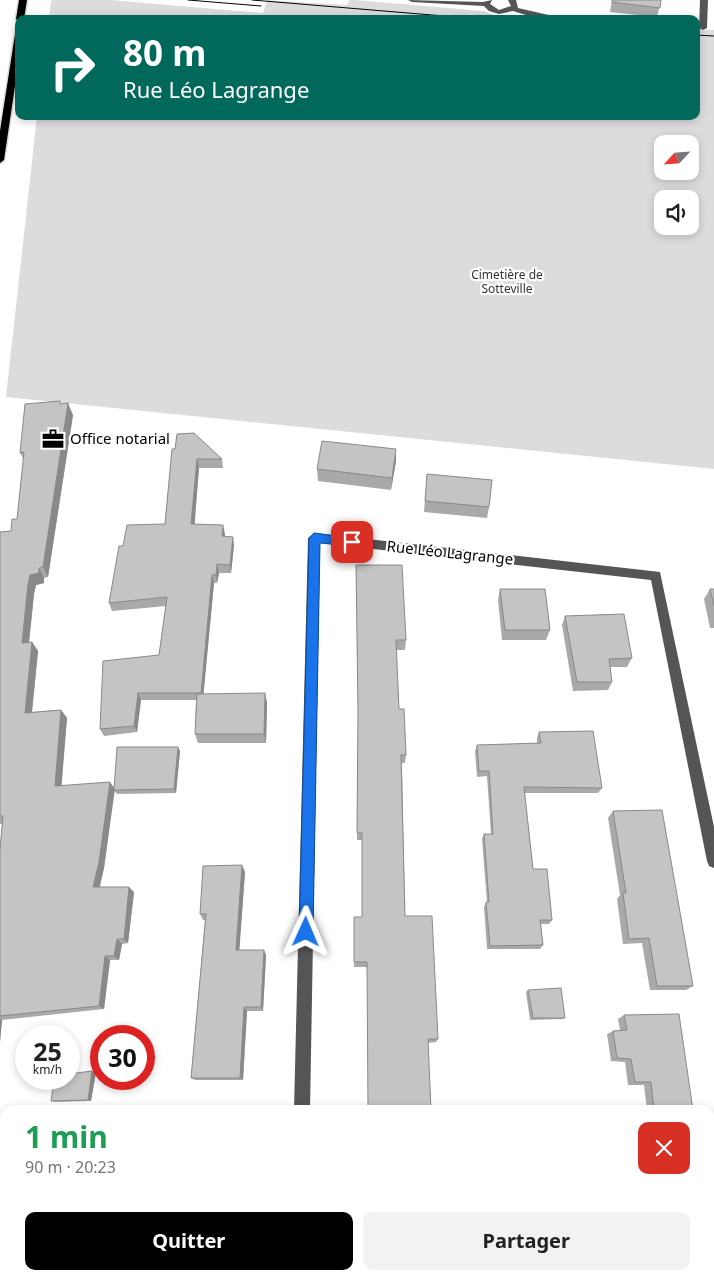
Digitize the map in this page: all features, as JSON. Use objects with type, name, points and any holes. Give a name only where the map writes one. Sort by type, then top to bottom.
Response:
[{"type":"main road","points":[[21,15],[23,0]]},
{"type":"main road","points":[[0,160],[15,55]]},
{"type":"street","points":[[412,0],[487,2],[494,11],[504,12],[513,9],[534,15]]},
{"type":"street","points":[[512,0],[516,5],[513,9]]},
{"type":"street","points":[[704,0],[700,28],[714,28]]},
{"type":"street","name":"Rue Léo Lagrange","points":[[302,1105],[314,538],[656,576],[714,860]]},
{"type":"green space","points":[[110,0],[263,13],[267,0],[347,5],[349,0],[355,0],[483,11],[494,15],[49,15],[51,1]]},
{"type":"green space","name":"Cimetière de Sotteville","points":[[700,29],[714,30],[714,469],[6,397],[37,120],[700,120]]},
{"type":"building","points":[[612,0],[661,0],[660,8],[612,2]]},
{"type":"building","points":[[60,401],[60,404],[68,403],[43,567],[39,568],[39,573],[30,575],[28,584],[22,643],[32,642],[25,713],[61,710],[55,786],[110,782],[99,862],[93,887],[129,887],[124,939],[117,939],[114,956],[105,956],[99,1006],[0,1016],[0,849],[3,816],[0,816],[0,532],[11,531],[12,519],[17,519],[24,452],[20,453],[25,404]]},
{"type":"building","points":[[194,433],[222,459],[197,459],[191,524],[223,525],[222,536],[233,537],[230,565],[217,564],[216,575],[212,575],[201,693],[138,693],[134,726],[100,729],[103,661],[159,655],[167,597],[109,603],[119,546],[123,546],[127,525],[165,524],[172,449],[175,449],[177,434]]},
{"type":"building","points":[[322,441],[396,449],[392,478],[317,469]]},
{"type":"building","points":[[427,474],[492,480],[489,507],[425,501]]},
{"type":"building","points":[[356,565],[402,565],[406,640],[396,640],[399,709],[404,709],[406,755],[401,755],[405,916],[432,916],[438,1039],[428,1039],[431,1105],[368,1105],[367,962],[354,962],[354,917],[362,917],[362,833],[357,833]]},
{"type":"building","points":[[500,589],[545,589],[550,630],[505,630]]},
{"type":"building","points":[[710,589],[714,589],[714,606]]},
{"type":"building","points":[[624,614],[632,658],[609,659],[612,682],[577,682],[565,616]]},
{"type":"building","points":[[265,693],[264,734],[195,734],[197,694]]},
{"type":"building","points":[[593,731],[602,788],[524,787],[533,869],[547,869],[552,920],[540,920],[543,945],[490,946],[486,902],[489,902],[484,834],[493,834],[489,771],[479,771],[477,745],[541,743],[539,732]]},
{"type":"building","points":[[117,747],[178,747],[174,789],[114,790]]},
{"type":"building","points":[[662,810],[693,986],[657,986],[649,938],[629,939],[623,893],[626,893],[613,811]]},
{"type":"building","points":[[242,865],[236,950],[264,950],[261,1007],[244,1007],[240,1078],[191,1078],[206,914],[200,914],[203,866]]},
{"type":"building","points":[[561,988],[565,1018],[533,1018],[528,990]]},
{"type":"building","points":[[679,1014],[692,1105],[653,1105],[651,1082],[635,1082],[631,1059],[617,1058],[613,1031],[627,1030],[624,1015]]},
{"type":"building","points":[[90,1071],[88,1100],[51,1101],[52,1090],[80,1090],[80,1073]]},
{"type":"tram line","points":[[188,0],[261,6]]},
{"type":"tram line","points":[[252,0],[432,15]]},
{"type":"tram line","points":[[700,35],[714,36]]},
{"type":"place","name":"Office notarial","points":[[53,439]]},
{"type":"route","points":[[306,932],[314,538],[352,542]]}]
